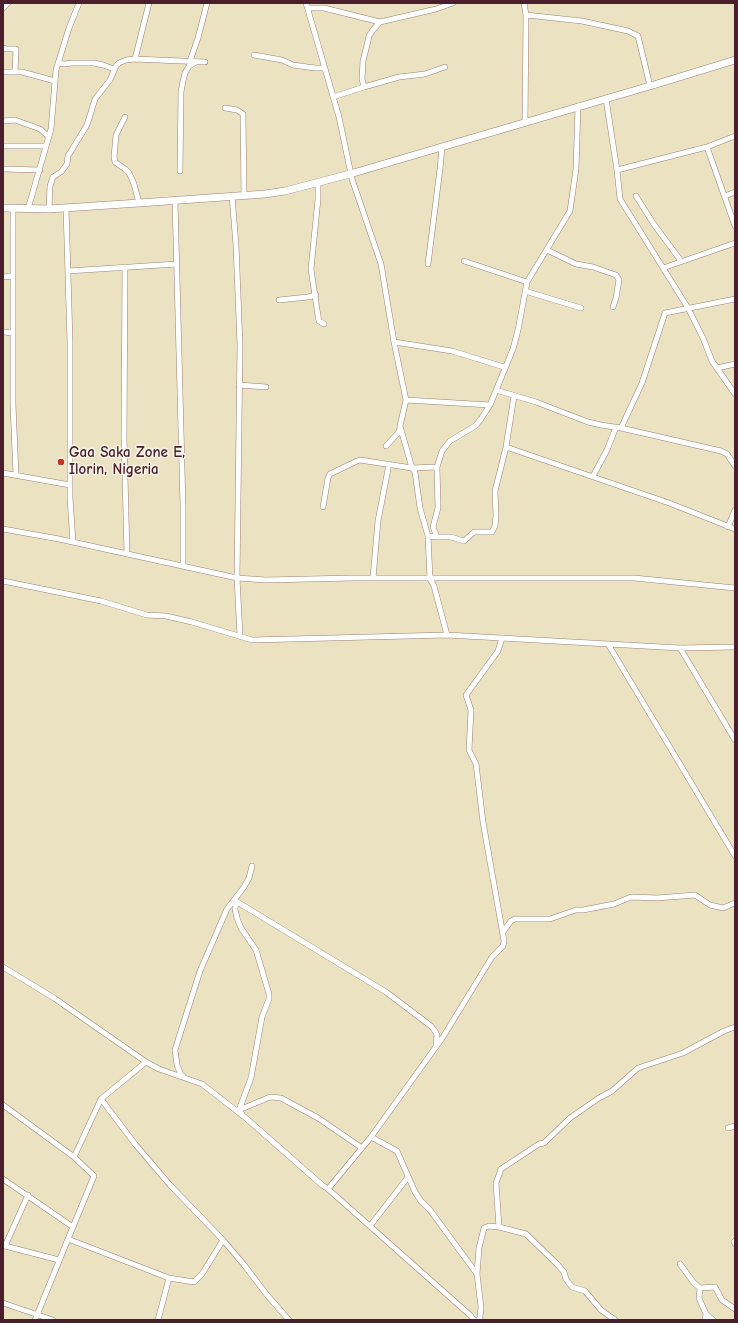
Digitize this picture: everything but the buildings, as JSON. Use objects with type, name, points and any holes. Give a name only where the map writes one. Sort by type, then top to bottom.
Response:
[{"type":"street","points":[[3,8],[8,3]]},
{"type":"street","points":[[28,209],[49,137],[56,70],[69,28],[79,3]]},
{"type":"street","points":[[135,59],[149,3]]},
{"type":"street","points":[[190,61],[198,38],[207,3]]},
{"type":"street","points":[[300,3],[380,22],[436,9],[453,3]]},
{"type":"street","points":[[524,3],[526,15],[525,122]]},
{"type":"street","points":[[307,5],[339,117],[350,174],[381,264],[394,342],[406,400],[399,432],[386,446]]},
{"type":"street","points":[[526,15],[582,21],[628,31],[638,36],[650,86]]},
{"type":"street","points":[[364,87],[362,79],[363,61],[369,36],[380,22]]},
{"type":"street","points":[[3,48],[16,49],[15,72]]},
{"type":"street","points":[[254,55],[287,61],[293,65],[310,68],[325,68]]},
{"type":"street","points":[[49,209],[50,186],[53,177],[61,172],[67,164],[68,156],[87,126],[94,99],[110,80],[114,69],[122,60],[135,59],[205,62]]},
{"type":"street","points":[[3,208],[66,208],[244,196],[285,191],[350,174],[735,60]]},
{"type":"street","points":[[180,172],[181,99],[183,81],[189,66],[197,61]]},
{"type":"street","points":[[58,63],[94,63],[114,69]]},
{"type":"street","points":[[333,97],[399,77],[425,74],[445,67]]},
{"type":"street","points":[[3,72],[22,72],[55,81]]},
{"type":"street","points":[[606,99],[620,199],[688,308],[703,338],[712,361],[735,394]]},
{"type":"street","points":[[437,537],[434,528],[438,508],[437,467],[442,451],[450,441],[475,426],[490,405],[504,367],[513,349],[527,282],[570,211],[576,169],[578,106]]},
{"type":"street","points":[[225,108],[237,110],[243,114],[244,196]]},
{"type":"street","points":[[125,117],[116,135],[114,157],[115,162],[129,173],[134,184],[138,203]]},
{"type":"street","points":[[3,121],[15,120],[40,128],[49,137]]},
{"type":"street","points":[[617,170],[707,147],[735,136]]},
{"type":"street","points":[[3,146],[46,146]]},
{"type":"street","points":[[428,264],[442,147]]},
{"type":"street","points":[[707,147],[735,226]]},
{"type":"street","points":[[3,169],[40,170]]},
{"type":"street","points":[[318,182],[318,199],[311,269],[319,321],[324,324]]},
{"type":"street","points":[[725,196],[735,192]]},
{"type":"street","points":[[232,196],[238,292],[239,384],[237,578],[240,636]]},
{"type":"street","points":[[636,196],[653,223],[681,261]]},
{"type":"street","points":[[175,201],[183,506],[183,566]]},
{"type":"street","points":[[13,208],[13,333],[16,475]]},
{"type":"street","points":[[66,208],[72,542]]},
{"type":"street","points":[[663,268],[735,242]]},
{"type":"street","points":[[547,250],[576,264],[593,267],[616,276],[619,280],[613,307]]},
{"type":"street","points":[[464,261],[527,282]]},
{"type":"street","points":[[68,272],[177,264]]},
{"type":"street","points":[[125,267],[124,438],[126,554]]},
{"type":"street","points":[[3,277],[13,276]]},
{"type":"street","points":[[525,291],[581,308]]},
{"type":"street","points":[[279,300],[316,295]]},
{"type":"street","points":[[593,476],[642,383],[665,313],[735,299]]},
{"type":"street","points":[[3,332],[13,333]]},
{"type":"street","points":[[394,342],[452,351],[504,367]]},
{"type":"street","points":[[717,368],[735,364]]},
{"type":"street","points":[[239,384],[266,387]]},
{"type":"street","points":[[496,390],[536,402],[588,422],[618,427],[720,451],[727,454],[735,466]]},
{"type":"street","points":[[428,536],[451,537],[464,541],[474,532],[492,532],[495,526],[496,515],[495,491],[506,447],[514,396]]},
{"type":"street","points":[[406,400],[490,405]]},
{"type":"street","points":[[400,426],[412,468],[415,472],[420,508],[428,536],[430,579],[434,586],[447,635]]},
{"type":"street","points":[[506,447],[669,503],[735,529]]},
{"type":"street","points":[[323,507],[328,478],[333,472],[360,460],[412,468],[437,467]]},
{"type":"street","points":[[373,578],[378,521],[388,464]]},
{"type":"street","points":[[3,473],[70,484]]},
{"type":"street","points":[[728,527],[735,510]]},
{"type":"street","points":[[3,529],[72,542],[237,578],[266,580],[373,578],[634,578],[735,588]]},
{"type":"street","points":[[3,581],[101,601],[147,615],[166,616],[192,622],[252,640],[447,635],[680,648],[735,647]]},
{"type":"street","points":[[328,1189],[371,1137],[436,1046],[492,957],[503,946],[503,932],[483,822],[476,764],[469,750],[471,710],[466,694],[498,651],[502,638]]},
{"type":"street","points":[[608,644],[735,856]]},
{"type":"street","points":[[680,648],[735,740]]},
{"type":"street","points":[[252,866],[249,878],[244,887],[235,901],[227,909],[200,971],[175,1050],[177,1066],[181,1075],[202,1084],[247,1119],[370,1226],[474,1320]]},
{"type":"street","points":[[503,932],[511,921],[515,919],[550,919],[576,910],[614,904],[631,897],[657,898],[695,895],[710,905],[723,908],[735,903]]},
{"type":"street","points":[[235,901],[386,992],[431,1026],[437,1035],[436,1046]]},
{"type":"street","points":[[235,901],[237,918],[241,928],[256,950],[269,994],[269,999],[262,1017],[251,1078],[239,1110]]},
{"type":"street","points":[[3,966],[54,998],[146,1062],[159,1069],[202,1084]]},
{"type":"street","points":[[500,1227],[496,1183],[501,1169],[539,1144],[544,1143],[570,1118],[612,1091],[638,1068],[682,1053],[724,1031],[735,1027]]},
{"type":"street","points":[[74,1157],[101,1099],[146,1062]]},
{"type":"street","points":[[239,1110],[270,1097],[281,1098],[318,1118],[362,1148]]},
{"type":"street","points":[[101,1099],[135,1144],[170,1185],[246,1266],[267,1296],[289,1320]]},
{"type":"street","points":[[3,1105],[74,1157],[94,1176],[36,1318]]},
{"type":"street","points":[[239,1110],[247,1119]]},
{"type":"street","points":[[728,1128],[735,1126]]},
{"type":"street","points":[[371,1137],[397,1151],[415,1192],[477,1274]]},
{"type":"street","points":[[370,1226],[408,1177]]},
{"type":"street","points":[[3,1179],[73,1227]]},
{"type":"street","points":[[28,1196],[4,1245],[59,1260]]},
{"type":"street","points":[[470,1315],[480,1319],[481,1307],[477,1274],[479,1248],[484,1228],[489,1226],[500,1227],[526,1234],[564,1272],[566,1279],[572,1287],[585,1291],[601,1310],[614,1320]]},
{"type":"street","points":[[68,1239],[169,1278],[194,1282],[202,1274],[223,1240]]},
{"type":"street","points":[[680,1264],[694,1283],[700,1288],[715,1287],[722,1300],[735,1309]]},
{"type":"street","points":[[158,1320],[169,1278]]},
{"type":"street","points":[[700,1288],[699,1298],[706,1314],[713,1320]]},
{"type":"street","points":[[3,1303],[36,1318],[54,1320]]},
{"type":"street","points":[[705,1320],[706,1314]]},
{"type":"place","name":"Gaa Saka Zone E, Ilorin, Nigeria","points":[[61,462]]}]
